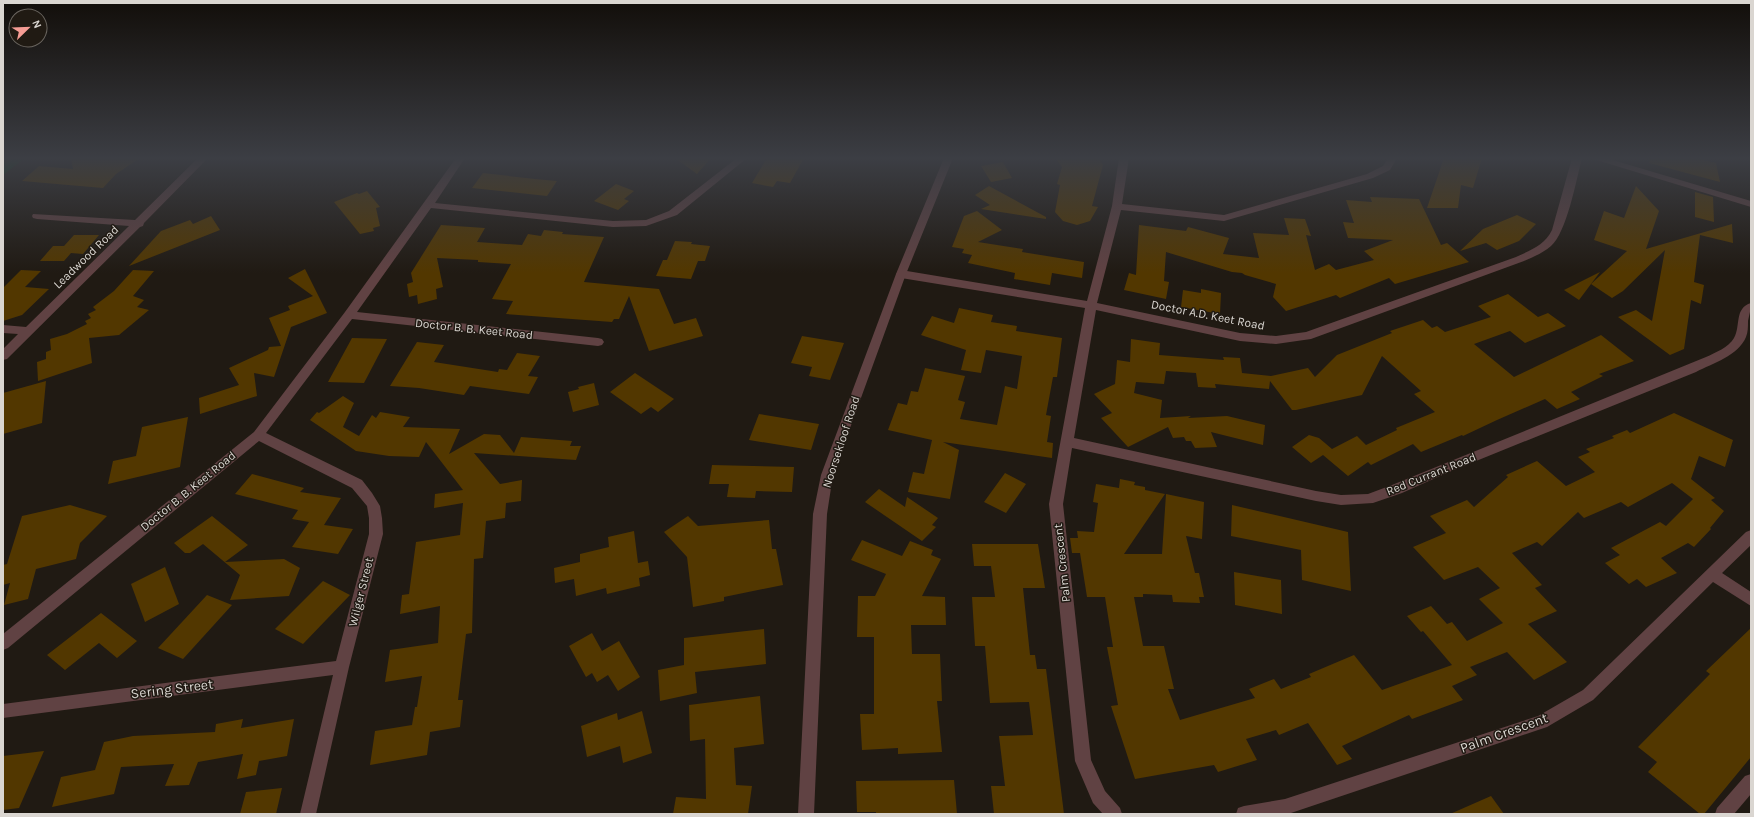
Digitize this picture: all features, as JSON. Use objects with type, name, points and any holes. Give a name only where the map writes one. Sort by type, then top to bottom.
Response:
[{"type":"street","name":"Leadwood Road","points":[[3,356],[166,196]]},
{"type":"street","name":"Doctor B. B. Keet Road","points":[[3,643],[258,435],[350,316],[434,196]]},
{"type":"street","points":[[428,205],[612,224],[646,223],[673,213],[694,196]]},
{"type":"street","name":"Noorsekloof Road","points":[[806,814],[820,514],[827,476],[901,274],[933,196]]},
{"type":"street","name":"Palm Crescent","points":[[1114,814],[1099,797],[1083,761],[1056,504],[1068,442],[1090,305],[1118,196]]},
{"type":"street","points":[[1117,206],[1210,217],[1234,216],[1302,196]]},
{"type":"street","name":"Doctor A.D. Keet Road","points":[[901,274],[1090,305],[1240,337],[1276,340],[1306,336],[1520,259],[1547,245],[1553,239],[1566,196]]},
{"type":"street","points":[[1724,196],[1751,204]]},
{"type":"street","points":[[36,216],[139,224]]},
{"type":"street","name":"Red Currant Road","points":[[1068,442],[1322,497],[1341,500],[1368,499],[1579,415],[1698,366],[1728,351],[1739,340],[1746,311],[1751,307]]},
{"type":"street","name":"Doctor B. B. Keet Road","points":[[350,316],[598,342]]},
{"type":"street","points":[[3,328],[28,330]]},
{"type":"street","name":"Wilger Street","points":[[258,435],[357,484],[369,497],[377,513],[376,534],[342,667],[308,814]]},
{"type":"street","name":"Palm Crescent","points":[[1244,814],[1285,807],[1542,722],[1588,695],[1751,536]]},
{"type":"street","points":[[1712,574],[1751,600]]},
{"type":"street","name":"Sering Street","points":[[3,711],[342,667]]},
{"type":"street","points":[[1723,814],[1751,782]]},
{"type":"building","points":[[349,196],[371,196],[380,207],[376,208],[380,226],[373,228],[374,231],[360,234],[334,202]]},
{"type":"building","points":[[600,196],[628,196],[624,199],[629,201],[618,210],[594,201]]},
{"type":"building","points":[[977,196],[1008,196],[1046,217],[1046,219],[981,209],[990,205]]},
{"type":"building","points":[[1058,196],[1095,196],[1092,206],[1098,207],[1090,221],[1077,225],[1063,221],[1055,212]]},
{"type":"building","points":[[1431,196],[1460,196],[1458,208],[1427,208]]},
{"type":"building","points":[[1632,196],[1645,196],[1659,211],[1646,249],[1732,224],[1733,243],[1700,235],[1694,282],[1704,285],[1701,304],[1691,300],[1684,349],[1670,355],[1618,317],[1636,310],[1652,321],[1665,250],[1623,291],[1612,298],[1591,284],[1627,251],[1594,240],[1604,211],[1624,218]]},
{"type":"building","points":[[1695,196],[1713,197],[1714,222],[1695,217]]},
{"type":"building","points":[[1370,197],[1419,199],[1441,245],[1447,243],[1469,262],[1395,284],[1389,278],[1340,298],[1336,295],[1286,311],[1273,297],[1276,284],[1166,252],[1164,281],[1169,282],[1166,299],[1124,290],[1129,273],[1136,275],[1139,225],[1186,231],[1188,227],[1229,238],[1223,254],[1259,258],[1253,233],[1289,235],[1284,218],[1305,219],[1311,236],[1306,235],[1315,270],[1329,264],[1336,270],[1374,260],[1364,251],[1393,240],[1348,238],[1343,222],[1354,223],[1346,200],[1372,202]]},
{"type":"building","points":[[977,211],[1002,230],[978,242],[1023,249],[1022,252],[1084,262],[1082,278],[1052,273],[1050,285],[1014,279],[1015,273],[968,263],[972,255],[962,253],[964,249],[952,247],[964,216]]},
{"type":"building","points":[[1517,215],[1536,224],[1519,241],[1497,250],[1486,243],[1460,251],[1483,229]]},
{"type":"building","points":[[211,216],[220,230],[129,266],[161,231],[190,220],[193,224]]},
{"type":"building","points":[[441,225],[485,228],[477,242],[522,245],[528,234],[541,236],[544,230],[563,232],[562,234],[604,237],[584,282],[659,289],[674,324],[696,318],[703,336],[649,351],[629,296],[619,319],[614,319],[612,322],[506,314],[513,301],[492,299],[511,264],[478,262],[478,260],[437,258],[443,287],[436,289],[437,299],[418,304],[417,295],[409,297],[407,284],[413,282],[411,273]]},
{"type":"building","points":[[74,235],[99,235],[83,254],[71,253],[64,261],[40,261],[53,246],[64,246]]},
{"type":"building","points":[[675,241],[692,242],[691,244],[710,246],[705,261],[698,261],[691,279],[656,276],[663,260],[667,260]]},
{"type":"building","points":[[305,269],[327,313],[291,327],[274,377],[254,373],[257,396],[200,414],[199,398],[239,385],[229,368],[268,350],[269,347],[281,346],[269,318],[290,310],[288,306],[313,296],[288,278]]},
{"type":"building","points":[[21,270],[41,271],[25,287],[49,289],[22,315],[3,321],[3,288]]},
{"type":"building","points":[[133,270],[154,271],[133,296],[144,300],[137,307],[149,310],[119,335],[89,338],[92,363],[38,381],[37,362],[46,359],[46,352],[51,350],[50,339],[67,334],[87,324],[85,321],[91,318],[88,314],[96,310],[93,307],[114,291]]},
{"type":"building","points":[[1600,272],[1579,300],[1564,290]]},
{"type":"building","points":[[1201,289],[1221,293],[1220,314],[1181,307],[1183,290],[1201,293]]},
{"type":"building","points":[[1508,294],[1538,317],[1548,313],[1566,326],[1525,343],[1510,331],[1474,344],[1514,377],[1601,335],[1634,361],[1599,374],[1603,376],[1571,392],[1580,399],[1557,409],[1545,399],[1463,436],[1462,435],[1421,452],[1413,444],[1371,465],[1368,462],[1348,476],[1323,455],[1311,463],[1292,447],[1309,435],[1319,438],[1332,449],[1357,436],[1366,445],[1397,430],[1396,428],[1435,412],[1414,394],[1421,391],[1382,356],[1362,395],[1296,410],[1292,410],[1270,381],[1269,389],[1215,384],[1216,388],[1198,387],[1196,373],[1166,371],[1164,384],[1136,382],[1134,393],[1162,400],[1160,418],[1227,416],[1265,425],[1263,445],[1211,432],[1217,447],[1195,448],[1191,441],[1186,441],[1184,437],[1173,438],[1168,427],[1128,447],[1101,418],[1112,413],[1094,394],[1115,384],[1117,360],[1130,362],[1131,339],[1160,343],[1159,355],[1224,360],[1223,357],[1240,358],[1242,373],[1271,376],[1308,368],[1315,377],[1337,355],[1392,333],[1390,331],[1423,320],[1432,328],[1437,326],[1445,332],[1491,317],[1478,306]]},
{"type":"building","points":[[959,308],[993,315],[991,322],[1017,326],[1016,331],[1062,338],[1057,377],[1053,377],[1046,415],[1051,416],[1047,442],[1053,443],[1052,458],[943,442],[959,450],[950,499],[908,492],[913,472],[924,474],[932,440],[888,430],[898,403],[907,405],[911,391],[918,392],[925,368],[965,376],[958,400],[965,402],[960,419],[997,425],[1005,386],[1017,389],[1022,356],[986,350],[981,373],[961,370],[966,350],[921,335],[932,316],[954,323]]},
{"type":"building","points":[[802,336],[844,343],[830,380],[809,376],[812,367],[791,363]]},
{"type":"building","points":[[352,338],[387,339],[364,383],[328,382]]},
{"type":"building","points":[[417,342],[444,345],[434,362],[498,372],[499,369],[507,370],[517,353],[540,356],[528,376],[538,377],[529,394],[470,386],[464,395],[419,388],[390,386]]},
{"type":"building","points":[[635,373],[674,399],[658,412],[651,407],[641,414],[610,392]]},
{"type":"building","points":[[46,381],[42,423],[3,434],[3,393]]},
{"type":"building","points":[[594,383],[599,405],[573,412],[568,392],[579,389],[578,387]]},
{"type":"building","points":[[343,396],[354,403],[343,427],[359,436],[372,415],[376,418],[380,412],[410,417],[403,427],[460,429],[449,454],[484,434],[500,435],[514,453],[521,437],[572,441],[570,446],[581,446],[576,460],[474,453],[500,484],[522,480],[521,501],[506,503],[505,518],[486,521],[483,558],[474,559],[472,633],[466,634],[458,700],[463,700],[460,727],[430,732],[427,755],[370,765],[375,731],[412,725],[415,707],[417,707],[422,676],[385,682],[390,650],[438,643],[440,606],[400,614],[402,595],[409,594],[416,542],[460,535],[463,503],[434,508],[435,494],[463,490],[426,442],[419,457],[389,456],[356,451],[310,420],[317,412],[319,413]]},
{"type":"building","points":[[1674,413],[1733,440],[1725,467],[1699,456],[1691,479],[1715,498],[1711,500],[1724,511],[1710,528],[1711,529],[1694,547],[1688,543],[1661,558],[1677,573],[1646,587],[1637,579],[1629,584],[1605,563],[1620,555],[1611,548],[1660,522],[1666,526],[1693,499],[1672,483],[1628,507],[1621,502],[1584,518],[1578,512],[1542,546],[1537,542],[1512,553],[1542,585],[1535,588],[1557,611],[1528,624],[1567,662],[1534,680],[1507,652],[1470,667],[1477,675],[1452,686],[1463,700],[1412,719],[1409,715],[1342,746],[1352,759],[1337,765],[1308,723],[1279,735],[1276,730],[1246,739],[1257,760],[1218,772],[1214,765],[1135,779],[1111,706],[1118,705],[1107,647],[1113,647],[1105,597],[1087,597],[1080,553],[1072,553],[1070,538],[1078,538],[1077,531],[1094,532],[1098,503],[1093,502],[1096,484],[1119,488],[1120,479],[1135,482],[1134,485],[1145,487],[1145,490],[1165,494],[1124,554],[1162,554],[1166,494],[1204,502],[1202,539],[1186,536],[1195,573],[1199,573],[1204,597],[1199,597],[1200,603],[1173,602],[1172,595],[1143,594],[1143,597],[1134,597],[1143,646],[1164,646],[1174,689],[1168,689],[1180,720],[1255,698],[1249,689],[1274,679],[1281,689],[1311,677],[1309,674],[1354,655],[1382,690],[1452,665],[1423,631],[1421,632],[1407,616],[1431,606],[1447,624],[1452,622],[1467,641],[1503,623],[1479,599],[1500,588],[1478,567],[1444,580],[1413,547],[1446,533],[1430,516],[1467,500],[1474,507],[1508,477],[1506,475],[1537,461],[1566,486],[1595,472],[1578,457],[1590,452],[1586,449],[1614,438],[1612,436],[1627,430],[1630,433]]},
{"type":"building","points":[[759,414],[819,424],[811,450],[749,440]]},
{"type":"building","points":[[188,417],[180,467],[108,484],[113,461],[136,456],[142,427]]},
{"type":"building","points":[[712,465],[794,467],[792,492],[756,491],[755,498],[727,497],[729,484],[709,484]]},
{"type":"building","points":[[1005,473],[1026,484],[1006,513],[984,502]]},
{"type":"building","points":[[252,474],[304,488],[300,492],[341,498],[324,525],[353,529],[338,554],[292,547],[309,522],[292,519],[298,510],[235,494]]},
{"type":"building","points":[[879,489],[905,507],[907,497],[938,518],[932,525],[936,527],[922,541],[865,502]]},
{"type":"building","points":[[70,505],[107,516],[80,543],[76,559],[36,569],[28,599],[4,605],[10,583],[3,585],[3,565],[7,564],[22,516]]},
{"type":"building","points":[[1232,505],[1348,532],[1351,591],[1302,580],[1301,550],[1231,536]]},
{"type":"building","points":[[212,516],[248,545],[225,562],[284,559],[300,568],[289,596],[230,600],[240,575],[203,544],[190,553],[185,553],[174,543]]},
{"type":"building","points":[[688,516],[698,526],[769,520],[772,549],[776,549],[783,585],[724,597],[724,601],[693,607],[687,557],[664,532]]},
{"type":"building","points":[[634,531],[638,563],[648,561],[650,575],[639,578],[640,586],[607,594],[606,588],[576,596],[574,579],[555,583],[554,568],[580,562],[580,554],[609,547],[608,537]]},
{"type":"building","points":[[862,540],[902,556],[910,541],[933,550],[931,555],[941,559],[922,596],[945,597],[946,625],[911,625],[912,654],[940,654],[942,701],[937,701],[942,752],[898,754],[898,748],[862,750],[860,714],[874,714],[874,637],[857,637],[858,596],[875,596],[886,574],[851,560]]},
{"type":"building","points":[[972,544],[1038,544],[1045,588],[1023,588],[1030,655],[1035,655],[1037,669],[1046,669],[1064,814],[994,814],[991,786],[1005,786],[999,736],[1033,735],[1029,702],[990,703],[985,646],[975,646],[972,597],[995,597],[991,566],[974,566]]},
{"type":"building","points":[[165,567],[179,604],[145,622],[131,584]]},
{"type":"building","points":[[1234,572],[1281,580],[1282,614],[1235,605]]},
{"type":"building","points":[[323,581],[350,595],[303,644],[275,629]]},
{"type":"building","points":[[207,595],[232,605],[183,659],[158,648]]},
{"type":"building","points":[[101,613],[137,641],[117,658],[99,643],[65,670],[47,655]]},
{"type":"building","points":[[1751,628],[1751,757],[1704,814],[1700,814],[1648,772],[1657,762],[1638,747],[1710,674],[1706,671]]},
{"type":"building","points":[[764,629],[766,664],[695,672],[697,693],[660,701],[658,670],[684,665],[684,638]]},
{"type":"building","points":[[592,633],[602,651],[619,641],[640,677],[618,691],[608,675],[597,682],[592,673],[586,677],[569,646]]},
{"type":"building","points":[[760,696],[764,744],[734,748],[736,785],[752,786],[748,814],[673,814],[676,797],[706,799],[705,739],[690,741],[689,705]]},
{"type":"building","points":[[642,711],[652,753],[623,763],[620,746],[587,757],[581,726],[617,713],[618,720]]},
{"type":"building","points":[[243,719],[241,728],[294,719],[287,756],[259,761],[256,775],[237,779],[243,754],[198,762],[189,785],[165,786],[174,764],[121,767],[114,794],[52,807],[61,777],[95,770],[104,742],[133,736],[215,732],[216,724]]},
{"type":"building","points":[[44,751],[19,808],[3,810],[3,756]]},
{"type":"building","points":[[954,780],[957,814],[876,814],[876,812],[857,812],[856,781]]},
{"type":"building","points":[[282,788],[276,814],[240,814],[246,792]]},
{"type":"building","points":[[1491,796],[1504,814],[1450,814]]}]
